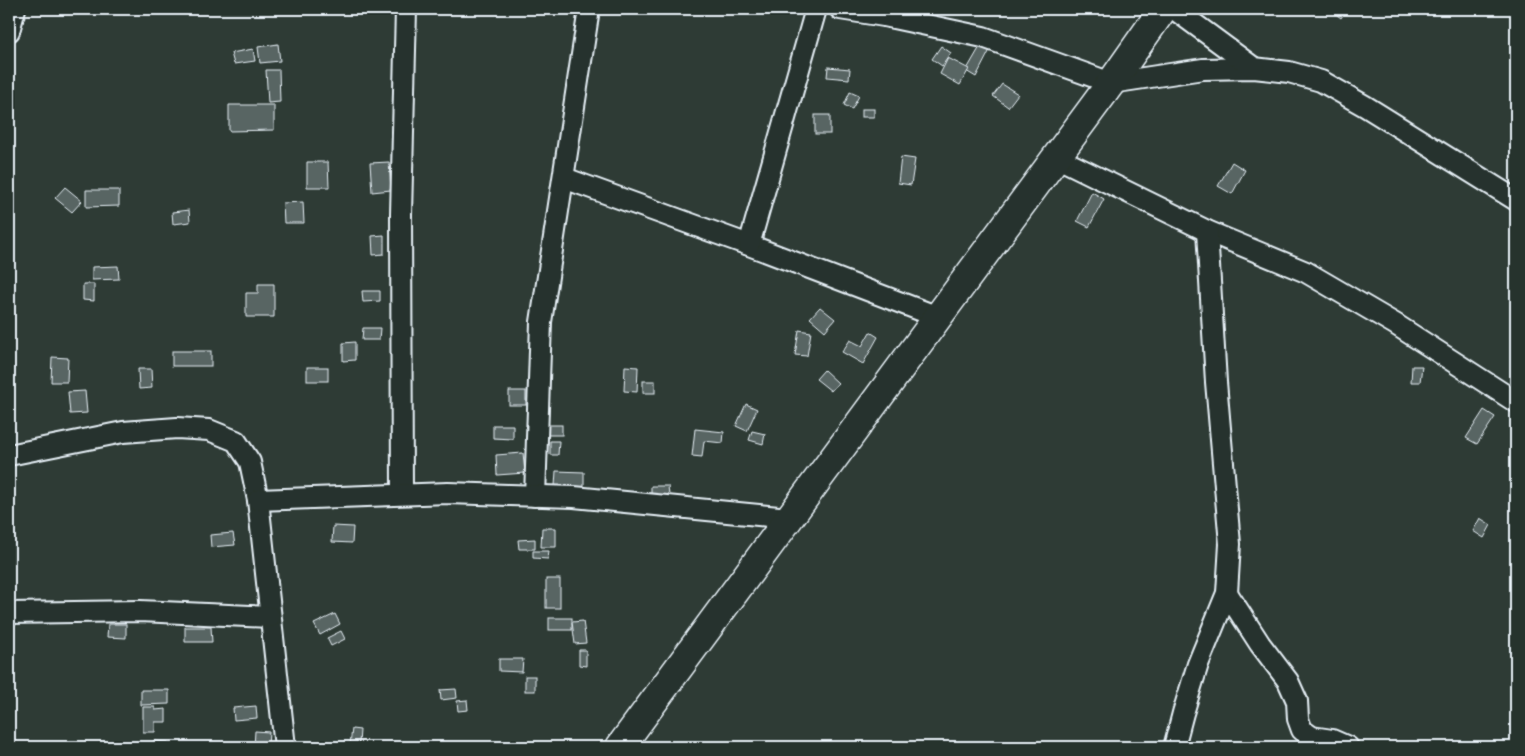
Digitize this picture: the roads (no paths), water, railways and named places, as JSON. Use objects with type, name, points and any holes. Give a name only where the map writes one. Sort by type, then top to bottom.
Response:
[{"type":"street","points":[[9,31],[15,9]]},
{"type":"street","points":[[402,494],[400,214],[406,9]]},
{"type":"street","points":[[534,496],[541,322],[590,9]]},
{"type":"street","points":[[749,245],[816,9]]},
{"type":"street","points":[[840,9],[884,16],[983,37],[1111,83],[1203,69],[1254,68],[1289,72],[1321,81],[1365,106],[1516,200]]},
{"type":"street","points":[[620,747],[1111,83],[1163,9]]},
{"type":"street","points":[[1174,9],[1254,68]]},
{"type":"street","points":[[1056,157],[1207,231],[1306,272],[1395,324],[1516,402]]},
{"type":"street","points":[[564,178],[749,245],[938,317]]},
{"type":"street","points":[[1174,747],[1182,713],[1198,664],[1227,593],[1230,544],[1216,382],[1207,231]]},
{"type":"street","points":[[9,455],[123,432],[177,428],[209,430],[236,441],[250,462],[258,500],[285,747]]},
{"type":"street","points":[[258,500],[448,493],[574,497],[789,518]]},
{"type":"street","points":[[1227,593],[1260,644],[1288,681],[1297,701],[1298,719],[1302,730],[1312,737],[1332,740],[1348,747]]},
{"type":"street","points":[[9,613],[140,611],[270,617]]}]
